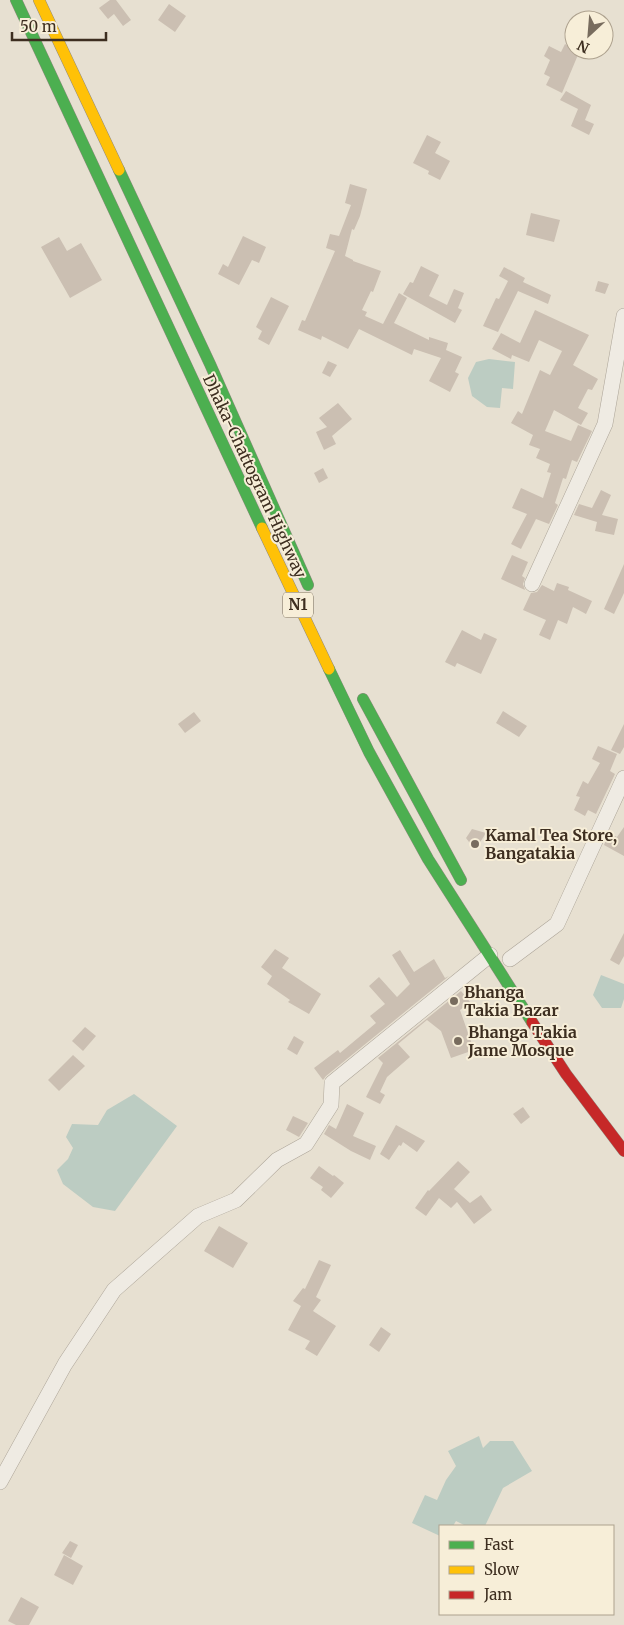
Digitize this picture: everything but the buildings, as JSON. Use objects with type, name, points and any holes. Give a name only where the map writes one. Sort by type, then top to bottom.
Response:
[{"type":"highway","name":"Dhaka-Chattogram Highway","points":[[16,0],[283,573],[370,752],[428,859],[505,957],[566,1074],[624,1151]]},
{"type":"highway","name":"Dhaka-Chattogram Highway","points":[[39,0],[210,364],[314,599]]},
{"type":"highway","points":[[359,690],[465,888]]},
{"type":"street","points":[[532,584],[605,424],[624,316]]},
{"type":"street","points":[[0,1482],[65,1364],[114,1290],[198,1216],[236,1200],[277,1160],[306,1144],[331,1106],[332,1083],[505,957],[557,924],[624,778]]},
{"type":"shaded area","points":[[489,359],[515,362],[513,389],[502,388],[500,408],[487,407],[472,396],[468,378],[476,362]]},
{"type":"shaded area","points":[[601,975],[624,984],[624,999],[621,1008],[602,1008],[593,995]]},
{"type":"shaded area","points":[[134,1094],[177,1126],[115,1211],[93,1207],[63,1184],[57,1170],[68,1159],[73,1148],[66,1137],[72,1124],[98,1125],[107,1110]]},
{"type":"shaded area","points":[[479,1436],[483,1448],[490,1441],[513,1441],[532,1471],[503,1488],[485,1525],[464,1525],[456,1521],[454,1525],[439,1525],[439,1536],[412,1523],[425,1495],[437,1500],[446,1480],[456,1466],[448,1451]]},
{"type":"traffic: fast","points":[[16,0],[262,528]]},
{"type":"traffic: fast","points":[[119,170],[210,364],[308,585]]},
{"type":"traffic: fast","points":[[329,669],[369,752],[428,859],[532,1022]]},
{"type":"traffic: fast","points":[[363,699],[461,880]]},
{"type":"traffic: slow","points":[[39,0],[119,170]]},
{"type":"traffic: slow","points":[[262,528],[329,669]]},
{"type":"traffic: jam","points":[[532,1022],[566,1074],[624,1151]]},
{"type":"place","name":"Kamal Tea Store, Bangatakia","points":[[475,844]]},
{"type":"place","name":"Bhanga Takia Bazar","points":[[454,1001]]},
{"type":"place","name":"Bhanga Takia Jame Mosque","points":[[458,1041]]}]
